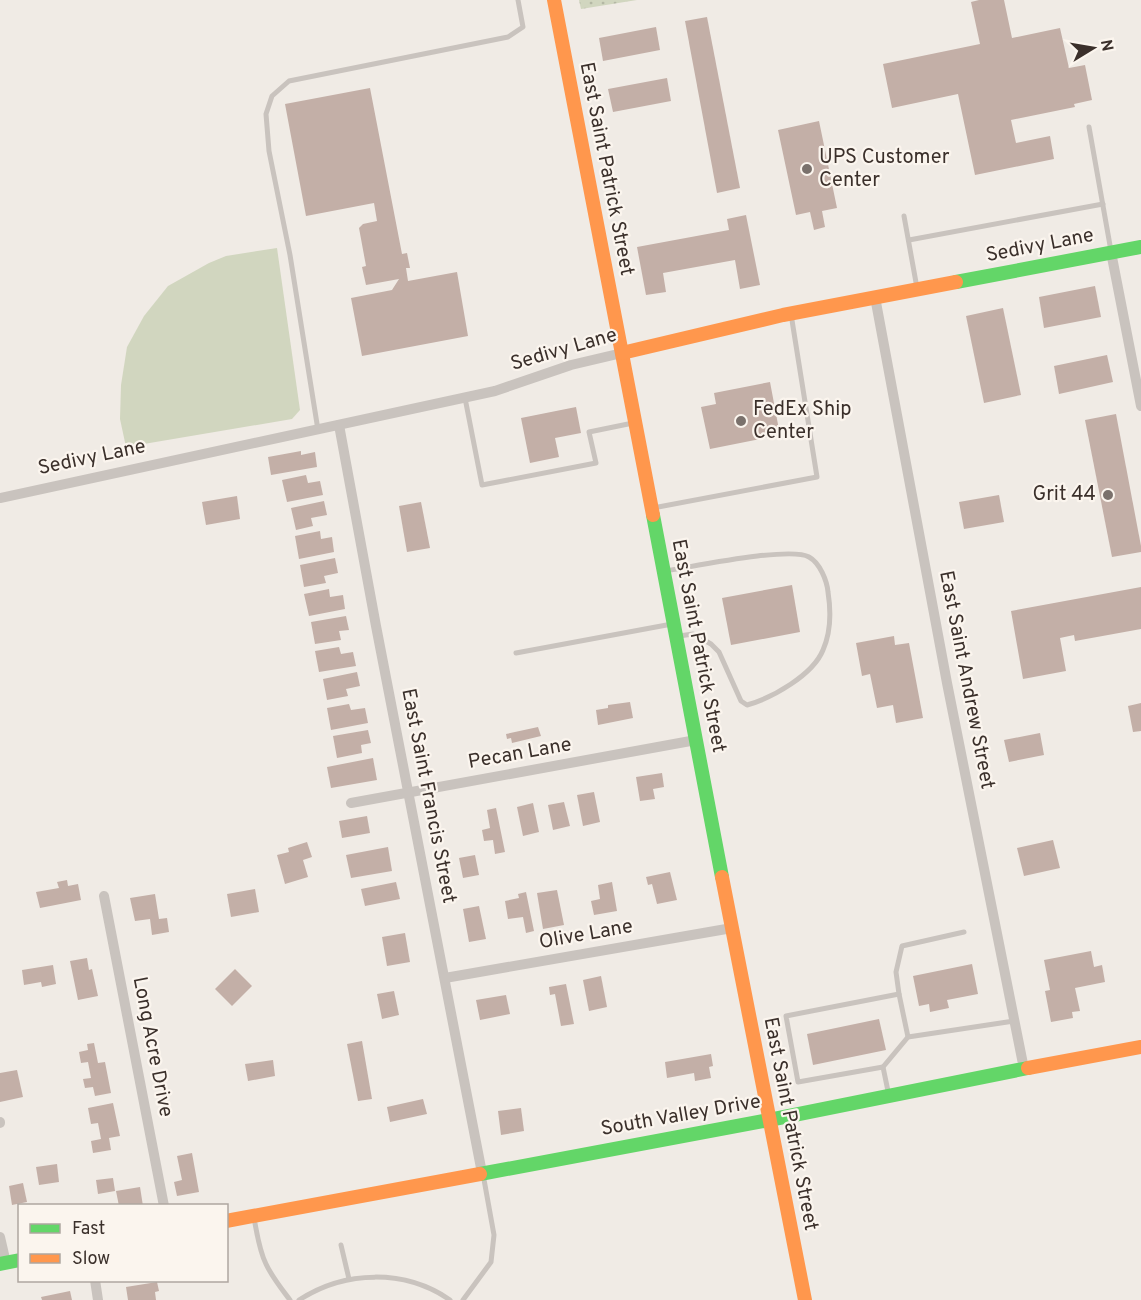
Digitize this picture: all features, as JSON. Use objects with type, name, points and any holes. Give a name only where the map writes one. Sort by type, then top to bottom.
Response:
[{"type":"street","name":"East Saint Patrick Street","points":[[554,0],[805,1300]]},
{"type":"street","name":"Sedivy Lane","points":[[0,498],[465,398],[495,391],[570,364],[791,314],[1141,247]]},
{"type":"street","points":[[1112,252],[1141,406]]},
{"type":"street","name":"East Saint Andrew Street","points":[[875,297],[947,683],[1024,1069]]},
{"type":"street","name":"East Saint Francis Street","points":[[339,425],[482,1173]]},
{"type":"street","name":"Pecan Lane","points":[[351,803],[696,740]]},
{"type":"street","name":"Long Acre Drive","points":[[104,896],[164,1204]]},
{"type":"street","name":"Olive Lane","points":[[445,978],[732,928]]},
{"type":"street","name":"South Valley Drive","points":[[228,1221],[769,1120],[1141,1047]]},
{"type":"street","points":[[0,1237],[9,1262]]},
{"type":"street","points":[[95,1282],[98,1300]]},
{"type":"lane","points":[[318,430],[290,255],[269,151],[266,114],[272,96],[289,81],[508,37],[523,27],[518,0]]},
{"type":"lane","points":[[1089,127],[1112,252]]},
{"type":"lane","points":[[909,240],[1103,204]]},
{"type":"lane","points":[[904,216],[917,289]]},
{"type":"lane","points":[[651,508],[817,477],[791,314]]},
{"type":"lane","points":[[465,398],[482,485],[596,464],[589,432],[635,423]]},
{"type":"lane","points":[[516,653],[675,630],[693,634],[711,644],[719,652],[741,701],[747,705],[772,696],[789,686],[814,665],[823,651],[829,628],[830,604],[827,585],[819,567],[811,557],[799,553],[779,554],[664,572]]},
{"type":"lane","points":[[908,1037],[896,972],[902,946],[963,932]]},
{"type":"lane","points":[[899,994],[786,1016],[798,1082],[883,1067],[908,1037],[1014,1021]]},
{"type":"lane","points":[[883,1067],[889,1096]]},
{"type":"lane","points":[[463,1300],[491,1262],[494,1235],[482,1173]]},
{"type":"lane","points":[[254,1216],[265,1263],[290,1300]]},
{"type":"lane","points":[[341,1245],[349,1279]]},
{"type":"lane","points":[[299,1300],[328,1285],[349,1279],[380,1277],[407,1281],[426,1287],[450,1300]]},
{"type":"green space","points":[[579,0],[637,0],[581,9]]},
{"type":"green space","points":[[277,248],[300,410],[292,419],[126,447],[120,419],[121,385],[127,347],[144,316],[168,286],[209,263],[226,256]]},
{"type":"building","points":[[1004,0],[1012,38],[1060,28],[1069,68],[1085,65],[1092,100],[1074,104],[1075,107],[1011,120],[1016,143],[1050,136],[1054,159],[975,175],[958,94],[892,108],[883,64],[980,44],[971,2]]},
{"type":"building","points":[[707,17],[740,188],[717,193],[685,21]]},
{"type":"building","points":[[656,27],[660,50],[603,61],[599,38]]},
{"type":"building","points":[[667,78],[671,101],[613,112],[608,89]]},
{"type":"building","points":[[370,88],[402,254],[407,253],[410,268],[406,268],[408,281],[457,272],[468,336],[362,356],[351,298],[392,290],[399,279],[366,285],[362,267],[366,266],[359,228],[363,224],[377,221],[374,203],[306,216],[285,104]]},
{"type":"building","name":"UPS Customer Center","points":[[819,121],[837,208],[822,211],[825,227],[814,230],[810,212],[796,215],[778,130]]},
{"type":"building","points":[[746,215],[760,285],[740,289],[735,260],[663,273],[666,292],[646,295],[637,247],[729,230],[727,219]]},
{"type":"building","points":[[1095,286],[1101,317],[1044,328],[1039,297]]},
{"type":"building","points":[[1003,308],[1021,395],[984,403],[966,316]]},
{"type":"building","points":[[1107,355],[1113,382],[1059,394],[1054,366]]},
{"type":"building","name":"FedEx Ship Center","points":[[770,382],[780,435],[710,449],[701,407],[716,404],[714,393]]},
{"type":"building","points":[[576,407],[581,433],[555,438],[559,457],[530,463],[521,418]]},
{"type":"building","points":[[1116,414],[1141,552],[1112,557],[1085,420]]},
{"type":"building","points":[[301,451],[301,455],[315,452],[317,467],[271,475],[268,457]]},
{"type":"building","points":[[306,475],[308,483],[320,481],[323,495],[287,502],[282,480]]},
{"type":"building","points":[[999,495],[1004,522],[964,529],[959,502]]},
{"type":"building","points":[[237,496],[240,519],[206,525],[202,502]]},
{"type":"building","points":[[324,501],[327,515],[311,518],[313,526],[296,530],[291,508]]},
{"type":"building","points":[[421,502],[430,548],[407,552],[399,506]]},
{"type":"building","points":[[320,531],[321,539],[332,537],[334,552],[299,559],[295,536]]},
{"type":"building","points":[[335,558],[338,573],[324,576],[326,583],[304,587],[300,565]]},
{"type":"building","points":[[792,585],[800,632],[731,645],[722,598]]},
{"type":"building","points":[[1141,587],[1141,629],[1075,641],[1074,635],[1060,638],[1066,671],[1023,679],[1011,611]]},
{"type":"building","points":[[329,589],[330,597],[343,595],[345,609],[309,616],[304,594]]},
{"type":"building","points":[[346,616],[349,630],[339,631],[341,640],[315,644],[311,622]]},
{"type":"building","points":[[894,636],[895,645],[909,643],[923,718],[896,723],[893,705],[877,708],[870,674],[862,676],[856,643]]},
{"type":"building","points":[[339,647],[341,654],[353,652],[356,666],[319,672],[315,651]]},
{"type":"building","points":[[357,672],[360,686],[346,689],[348,696],[327,700],[323,679]]},
{"type":"building","points":[[630,702],[633,718],[598,725],[596,710],[608,708],[608,705]]},
{"type":"building","points":[[1141,703],[1141,731],[1133,732],[1128,706]]},
{"type":"building","points":[[349,704],[351,710],[365,708],[368,723],[331,730],[327,708]]},
{"type":"building","points":[[538,727],[541,736],[512,743],[511,738],[507,739],[506,734]]},
{"type":"building","points":[[368,730],[371,743],[361,745],[362,753],[337,758],[333,736]]},
{"type":"building","points":[[1040,733],[1044,755],[1009,762],[1004,740]]},
{"type":"building","points":[[373,758],[377,780],[331,788],[327,767]]},
{"type":"building","points":[[662,773],[664,787],[653,789],[655,799],[640,801],[636,777]]},
{"type":"building","points":[[594,792],[600,822],[583,826],[577,795]]},
{"type":"building","points":[[564,802],[570,826],[553,830],[548,805]]},
{"type":"building","points":[[533,803],[539,832],[523,836],[517,807]]},
{"type":"building","points":[[496,808],[505,852],[495,854],[493,840],[484,841],[482,830],[490,828],[487,810]]},
{"type":"building","points":[[367,816],[370,833],[342,838],[339,821]]},
{"type":"building","points":[[1053,840],[1060,868],[1024,876],[1017,848]]},
{"type":"building","points":[[307,842],[312,857],[303,860],[308,877],[285,884],[277,855],[289,852],[288,848]]},
{"type":"building","points":[[388,847],[392,871],[351,878],[346,855]]},
{"type":"building","points":[[475,855],[479,875],[463,878],[459,858]]},
{"type":"building","points":[[670,872],[677,900],[657,904],[652,884],[648,885],[646,877]]},
{"type":"building","points":[[67,880],[68,886],[78,884],[81,900],[40,908],[36,892],[59,888],[57,882]]},
{"type":"building","points":[[396,882],[400,899],[365,906],[361,889]]},
{"type":"building","points":[[612,882],[617,911],[594,915],[591,901],[600,899],[598,885]]},
{"type":"building","points":[[255,889],[259,912],[231,917],[227,894]]},
{"type":"building","points":[[557,890],[564,925],[543,929],[537,893]]},
{"type":"building","points":[[526,892],[534,931],[526,933],[523,917],[508,919],[505,901],[519,898],[518,894]]},
{"type":"building","points":[[155,894],[159,919],[167,918],[169,932],[152,935],[150,919],[135,921],[130,898]]},
{"type":"building","points":[[479,906],[486,939],[469,942],[463,909]]},
{"type":"building","points":[[405,933],[410,962],[387,966],[382,937]]},
{"type":"building","points":[[1091,951],[1094,967],[1102,965],[1105,982],[1075,988],[1080,1011],[1072,1012],[1073,1018],[1051,1022],[1045,991],[1050,990],[1044,960]]},
{"type":"building","points":[[87,958],[98,996],[78,1000],[70,961]]},
{"type":"building","points":[[972,964],[978,994],[947,1000],[949,1008],[930,1012],[929,1004],[919,1006],[913,976]]},
{"type":"building","points":[[53,965],[56,984],[42,987],[41,982],[24,985],[22,970]]},
{"type":"building","points":[[235,969],[252,986],[232,1006],[215,989]]},
{"type":"building","points":[[601,976],[607,1007],[589,1011],[583,980]]},
{"type":"building","points":[[566,984],[574,1024],[561,1026],[555,994],[550,995],[549,987]]},
{"type":"building","points":[[394,991],[399,1015],[382,1019],[377,994]]},
{"type":"building","points":[[506,995],[510,1014],[480,1020],[476,1000]]},
{"type":"building","points":[[879,1019],[886,1050],[813,1065],[807,1034]]},
{"type":"building","points":[[362,1041],[372,1099],[358,1101],[347,1044]]},
{"type":"building","points":[[94,1043],[98,1063],[105,1062],[111,1093],[95,1096],[93,1087],[85,1088],[83,1079],[91,1078],[88,1062],[81,1063],[79,1052],[88,1050],[87,1044]]},
{"type":"building","points":[[711,1054],[713,1066],[709,1067],[711,1078],[695,1081],[694,1073],[667,1078],[665,1062]]},
{"type":"building","points":[[273,1060],[275,1076],[248,1081],[245,1064]]},
{"type":"building","points":[[17,1070],[23,1097],[0,1102],[0,1073]]},
{"type":"building","points":[[423,1099],[427,1114],[390,1122],[387,1107]]},
{"type":"building","points":[[113,1103],[120,1136],[109,1138],[111,1150],[93,1153],[91,1141],[101,1139],[98,1123],[91,1124],[88,1108]]},
{"type":"building","points":[[521,1108],[524,1131],[501,1135],[498,1111]]},
{"type":"building","points":[[192,1153],[199,1192],[177,1196],[174,1182],[182,1180],[177,1156]]},
{"type":"building","points":[[57,1164],[59,1182],[39,1185],[36,1167]]},
{"type":"building","points":[[113,1178],[115,1191],[98,1194],[96,1180]]},
{"type":"building","points":[[23,1183],[27,1202],[12,1205],[9,1186]]},
{"type":"building","points":[[140,1187],[143,1204],[119,1204],[116,1191]]},
{"type":"building","points":[[157,1282],[159,1291],[155,1292],[156,1300],[128,1300],[126,1287]]},
{"type":"building","points":[[70,1291],[72,1300],[42,1300],[41,1297]]},
{"type":"traffic: fast","points":[[956,282],[1141,247]]},
{"type":"traffic: fast","points":[[653,515],[722,877]]},
{"type":"traffic: fast","points":[[480,1174],[769,1120],[1028,1068]]},
{"type":"traffic: fast","points":[[0,1264],[18,1260]]},
{"type":"traffic: slow","points":[[554,0],[653,515]]},
{"type":"traffic: slow","points":[[622,353],[783,315],[956,282]]},
{"type":"traffic: slow","points":[[722,877],[805,1300]]},
{"type":"traffic: slow","points":[[1028,1068],[1141,1047]]},
{"type":"traffic: slow","points":[[228,1221],[480,1174]]},
{"type":"place","name":"UPS Customer Center","points":[[807,169]]},
{"type":"place","name":"FedEx Ship Center","points":[[741,421]]},
{"type":"place","name":"Grit 44","points":[[1108,495]]}]
